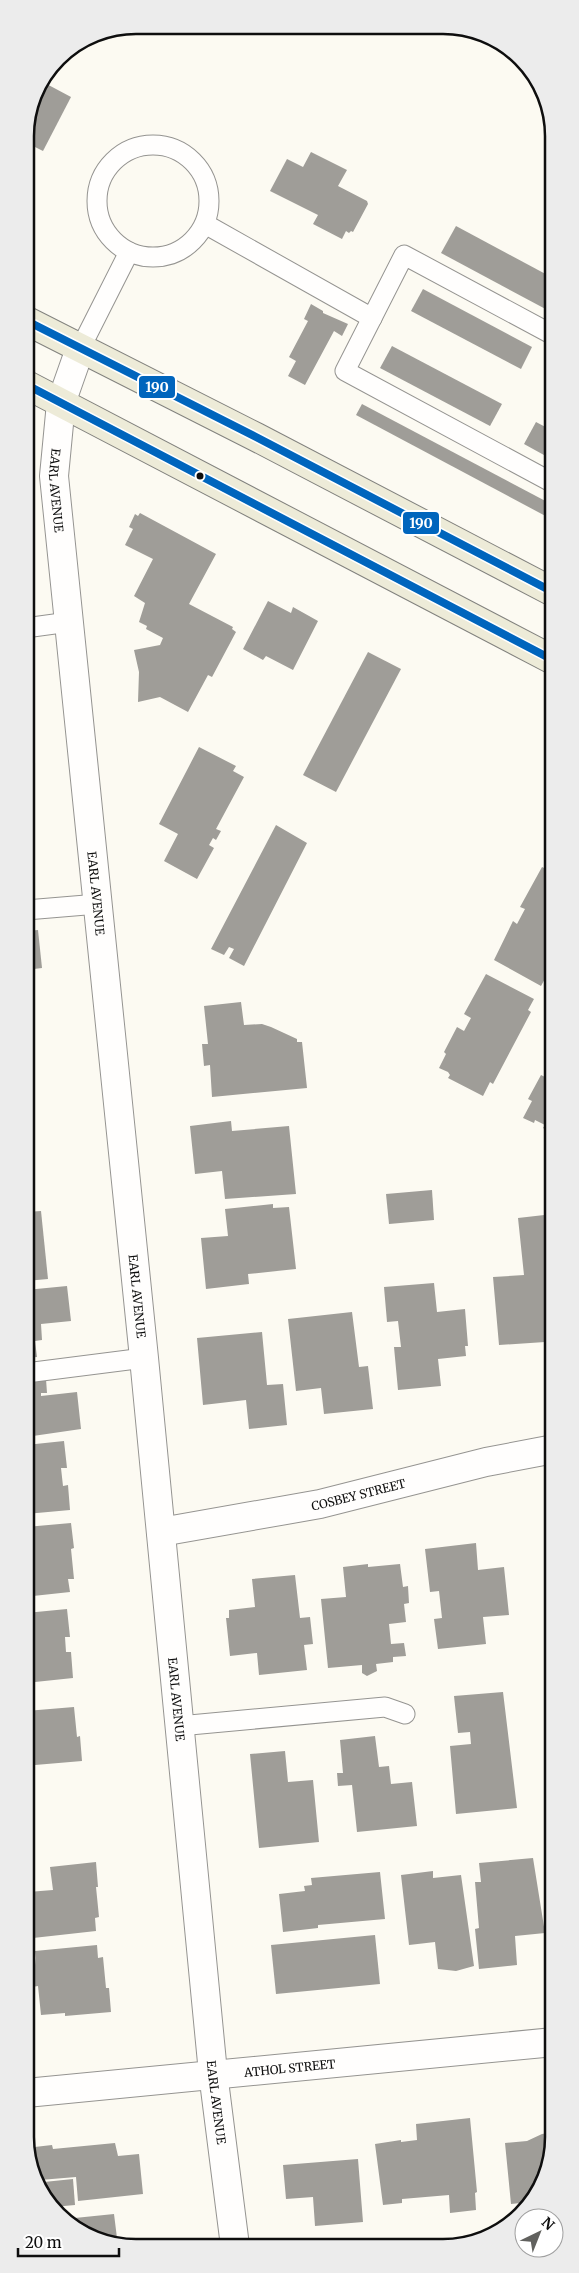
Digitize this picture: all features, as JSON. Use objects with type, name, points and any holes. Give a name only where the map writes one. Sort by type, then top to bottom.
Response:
[{"type":"main road","points":[[34,325],[256,436],[545,588]]},
{"type":"main road","points":[[34,389],[545,656]]},
{"type":"street","name":"EARL AVENUE","points":[[80,349],[61,403],[54,476],[144,1358],[212,2073],[233,2239]]},
{"type":"street","name":"COSBEY STREET","points":[[161,1532],[320,1504],[486,1462],[545,1451]]},
{"type":"street","name":"ATHOL STREET","points":[[34,2092],[212,2073],[545,2043]]},
{"type":"lane","points":[[155,144],[176,149],[194,162],[206,181],[210,202],[205,224],[192,242],[173,254],[151,258],[129,252],[111,239],[100,221],[96,199],[101,177],[114,159],[133,147],[155,144]]},
{"type":"lane","points":[[205,224],[372,318]]},
{"type":"lane","points":[[80,349],[129,252]]},
{"type":"lane","points":[[545,330],[404,255],[345,371],[545,479]]},
{"type":"lane","points":[[34,627],[69,622]]},
{"type":"lane","points":[[34,909],[98,904]]},
{"type":"lane","points":[[34,1372],[144,1358]]},
{"type":"lane","points":[[180,1726],[385,1707],[405,1714]]},
{"type":"building","points":[[48,85],[71,97],[43,151],[34,146],[34,129],[39,103]]},
{"type":"building","points":[[311,152],[347,170],[338,186],[367,201],[368,204],[353,232],[349,233],[346,231],[342,239],[313,224],[318,215],[270,191],[287,159],[303,167]]},
{"type":"building","points":[[456,226],[545,274],[545,309],[441,253]]},
{"type":"building","points":[[423,289],[532,347],[521,369],[411,311]]},
{"type":"building","points":[[311,304],[323,311],[323,313],[348,324],[342,336],[334,331],[305,385],[288,376],[296,361],[289,357],[308,321],[304,319]]},
{"type":"building","points":[[392,346],[502,404],[490,426],[380,368]]},
{"type":"building","points":[[362,404],[545,501],[545,516],[356,415]]},
{"type":"building","points":[[536,422],[545,427],[545,456],[524,444]]},
{"type":"building","points":[[140,513],[216,554],[189,604],[233,627],[232,629],[236,632],[212,677],[208,675],[188,712],[160,697],[138,702],[139,672],[134,650],[160,645],[163,638],[146,629],[147,626],[139,622],[145,603],[134,596],[153,559],[125,545],[133,529],[129,527],[135,514],[138,516]]},
{"type":"building","points":[[268,601],[291,613],[293,607],[318,621],[293,670],[266,656],[263,660],[243,649]]},
{"type":"building","points":[[368,652],[401,669],[336,792],[303,775]]},
{"type":"building","points":[[199,747],[236,766],[233,771],[244,777],[216,829],[221,831],[216,840],[213,838],[209,845],[214,848],[197,879],[164,861],[178,834],[159,824]]},
{"type":"building","points":[[276,825],[307,843],[244,966],[229,958],[234,949],[229,947],[224,955],[211,949]]},
{"type":"building","points":[[542,867],[545,868],[545,979],[541,986],[494,960],[513,921],[517,924],[525,909],[520,907]]},
{"type":"building","points":[[34,930],[38,930],[42,968],[34,969]]},
{"type":"building","points":[[486,974],[534,999],[528,1010],[531,1012],[493,1084],[490,1082],[483,1096],[448,1078],[450,1075],[448,1072],[439,1068],[446,1054],[444,1052],[457,1027],[464,1031],[471,1018],[464,1014]]},
{"type":"building","points":[[241,1002],[244,1025],[262,1024],[297,1039],[297,1042],[302,1042],[307,1088],[212,1097],[210,1065],[204,1066],[202,1044],[208,1044],[204,1006]]},
{"type":"building","points":[[541,1075],[545,1077],[545,1125],[535,1120],[534,1123],[523,1118],[532,1101],[528,1099]]},
{"type":"building","points":[[231,1121],[232,1131],[289,1126],[296,1194],[225,1199],[222,1171],[195,1174],[190,1126]]},
{"type":"building","points":[[432,1190],[434,1220],[389,1224],[386,1194]]},
{"type":"building","points":[[273,1204],[273,1208],[289,1207],[296,1269],[248,1274],[249,1284],[206,1289],[201,1238],[228,1236],[225,1209]]},
{"type":"building","points":[[34,1211],[41,1211],[48,1279],[34,1280]]},
{"type":"building","points":[[545,1215],[545,1342],[499,1345],[493,1277],[524,1275],[518,1218]]},
{"type":"building","points":[[434,1283],[437,1312],[465,1309],[468,1346],[465,1346],[466,1356],[438,1359],[441,1386],[398,1390],[394,1347],[401,1347],[398,1321],[387,1322],[384,1287]]},
{"type":"building","points":[[67,1286],[71,1321],[41,1324],[42,1340],[35,1341],[37,1357],[34,1357],[34,1289]]},
{"type":"building","points":[[352,1312],[359,1367],[368,1366],[373,1409],[324,1414],[321,1388],[296,1391],[288,1319]]},
{"type":"building","points":[[262,1332],[267,1385],[283,1384],[287,1425],[249,1429],[246,1400],[203,1405],[197,1338]]},
{"type":"building","points":[[46,1379],[47,1393],[41,1393],[41,1396],[77,1392],[81,1429],[34,1436],[34,1380]]},
{"type":"building","points":[[64,1441],[67,1468],[61,1468],[63,1486],[68,1485],[70,1510],[34,1513],[34,1444]]},
{"type":"building","points":[[71,1523],[74,1548],[71,1549],[74,1579],[68,1579],[70,1592],[34,1596],[34,1526]]},
{"type":"building","points":[[476,1543],[478,1570],[504,1567],[509,1615],[483,1617],[486,1644],[438,1649],[434,1619],[442,1618],[439,1591],[430,1592],[425,1549]]},
{"type":"building","points":[[368,1564],[368,1567],[400,1564],[403,1587],[408,1586],[409,1603],[404,1604],[406,1622],[389,1624],[391,1644],[404,1643],[406,1656],[393,1657],[393,1662],[376,1664],[377,1671],[367,1676],[362,1673],[362,1665],[328,1668],[321,1599],[346,1597],[343,1567]]},
{"type":"building","points":[[295,1575],[300,1618],[310,1617],[313,1644],[304,1645],[307,1670],[259,1675],[257,1653],[230,1656],[226,1618],[229,1618],[229,1610],[255,1607],[252,1579]]},
{"type":"building","points":[[67,1609],[70,1637],[65,1637],[66,1652],[71,1652],[73,1678],[35,1682],[34,1612]]},
{"type":"building","points":[[503,1692],[517,1808],[456,1814],[450,1746],[471,1744],[470,1732],[458,1733],[454,1696]]},
{"type":"building","points":[[74,1707],[77,1737],[80,1736],[82,1761],[35,1765],[34,1769],[34,1710]]},
{"type":"building","points":[[375,1736],[379,1767],[389,1766],[391,1784],[412,1782],[417,1826],[357,1832],[352,1785],[338,1786],[337,1773],[343,1773],[340,1740]]},
{"type":"building","points":[[285,1751],[288,1782],[313,1780],[319,1842],[259,1848],[250,1754]]},
{"type":"building","points":[[533,1858],[545,1933],[515,1936],[517,1965],[479,1969],[475,1929],[479,1928],[475,1882],[481,1882],[479,1863]]},
{"type":"building","points":[[96,1862],[99,1917],[95,1918],[96,1931],[34,1938],[34,1892],[53,1890],[50,1867]]},
{"type":"building","points":[[433,1871],[433,1878],[461,1875],[474,1966],[456,1971],[438,1969],[435,1942],[409,1945],[401,1875]]},
{"type":"building","points":[[380,1872],[385,1919],[318,1925],[318,1928],[283,1932],[279,1894],[305,1891],[304,1886],[312,1885],[311,1878]]},
{"type":"building","points":[[375,1935],[380,1984],[276,1994],[271,1945]]},
{"type":"building","points":[[97,1945],[98,1958],[103,1957],[111,2012],[65,2016],[65,2013],[41,2015],[38,1986],[34,1987],[35,1951]]},
{"type":"building","points":[[470,2118],[477,2192],[475,2193],[476,2210],[450,2213],[449,2195],[402,2199],[402,2203],[383,2205],[375,2144],[401,2140],[401,2142],[417,2140],[416,2124]]},
{"type":"building","points":[[545,2134],[545,2144],[540,2170],[532,2188],[524,2199],[520,2203],[511,2204],[505,2143],[527,2141]]},
{"type":"building","points":[[115,2143],[118,2156],[139,2154],[143,2194],[78,2201],[76,2177],[43,2180],[39,2170],[35,2147],[52,2145],[53,2149]]},
{"type":"building","points":[[358,2159],[363,2222],[315,2226],[313,2197],[286,2199],[283,2165]]},
{"type":"building","points":[[73,2179],[75,2205],[62,2206],[44,2182]]},
{"type":"building","points":[[114,2214],[117,2237],[85,2226],[74,2218]]},
{"type":"transit line","name":"190","points":[[34,325],[256,437],[545,588]]},
{"type":"transit line","name":"190","points":[[34,389],[545,656]]}]
